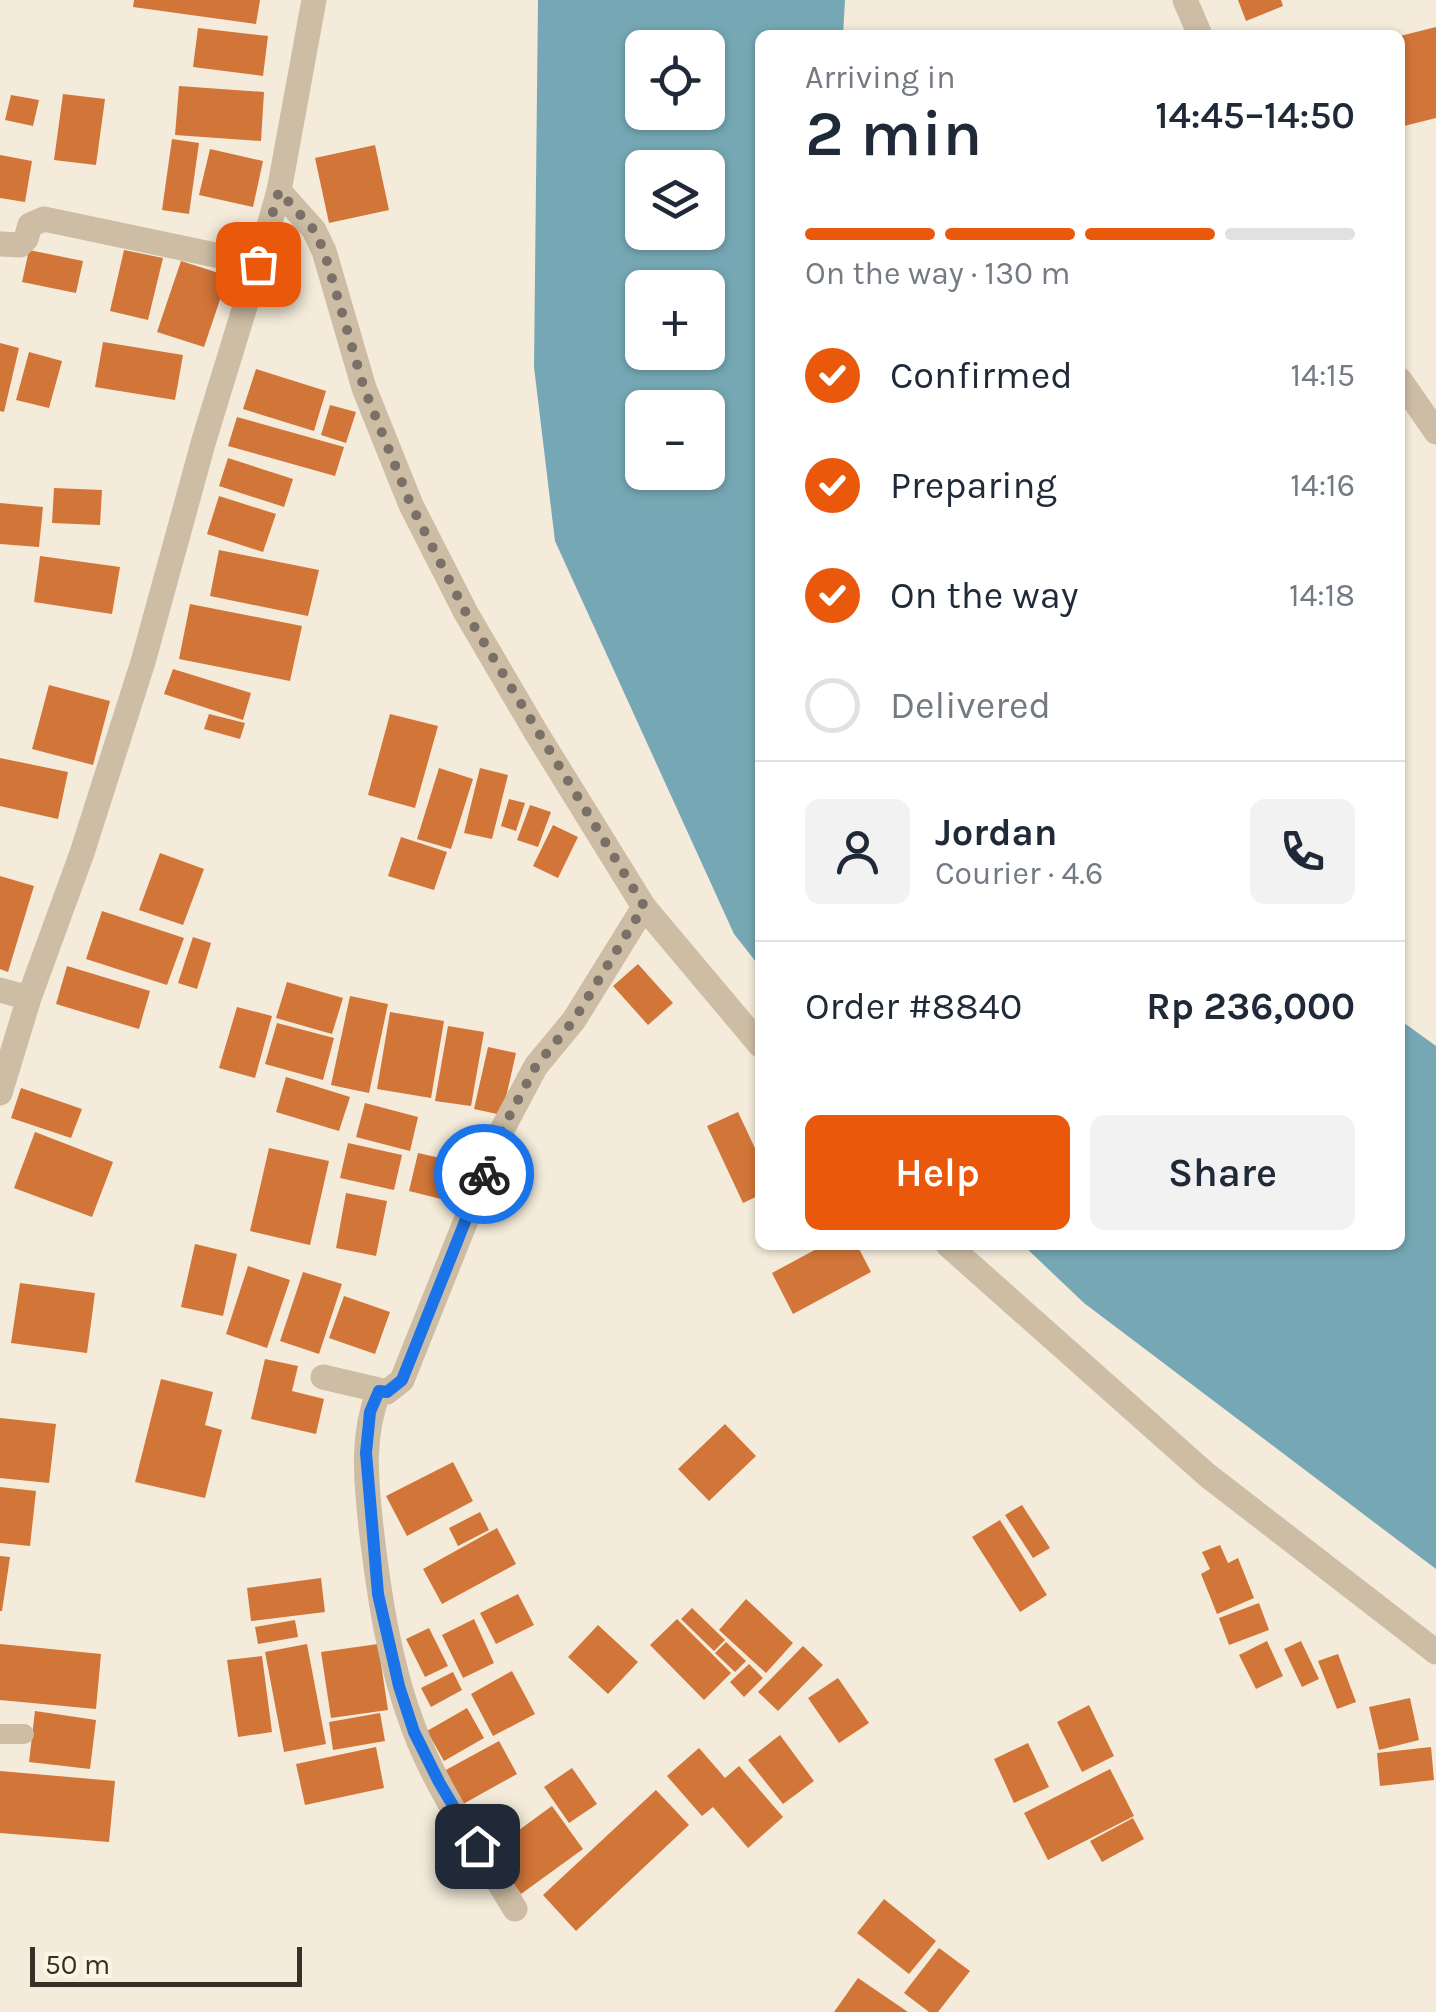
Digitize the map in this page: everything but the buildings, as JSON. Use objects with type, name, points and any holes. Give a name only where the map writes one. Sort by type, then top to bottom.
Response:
[{"type":"street","points":[[0,1093],[142,662],[279,191],[314,0]]},
{"type":"street","points":[[1185,0],[1198,30]]},
{"type":"street","points":[[279,191],[319,240],[364,388],[411,505],[466,613],[644,906],[755,1039]]},
{"type":"street","points":[[0,244],[20,244],[26,239],[30,224],[44,218],[258,264]]},
{"type":"street","points":[[1405,387],[1436,432]]},
{"type":"street","points":[[323,1377],[387,1392],[402,1380],[503,1128],[536,1066],[574,1020],[644,906]]},
{"type":"street","points":[[0,990],[29,998]]},
{"type":"street","points":[[954,1250],[1207,1475],[1436,1652]]},
{"type":"street","points":[[379,1391],[366,1438],[368,1491],[378,1594],[399,1686],[414,1732],[439,1782],[515,1909]]},
{"type":"lane","points":[[0,1734],[24,1734]]},
{"type":"water","points":[[538,0],[845,0],[843,30],[755,30],[755,961],[734,934],[555,541],[534,367]]},
{"type":"water","points":[[1405,1024],[1436,1046],[1436,1569],[1084,1303],[1028,1250],[1405,1250]]},
{"type":"way so far","points":[[258,264],[279,191],[314,230],[324,251],[364,388],[411,505],[466,613],[644,906],[574,1020],[536,1066],[484,1174]]},
{"type":"route","points":[[477,1846],[414,1732],[399,1686],[378,1594],[366,1438],[370,1412],[379,1391],[387,1392],[402,1380],[484,1174]]}]
